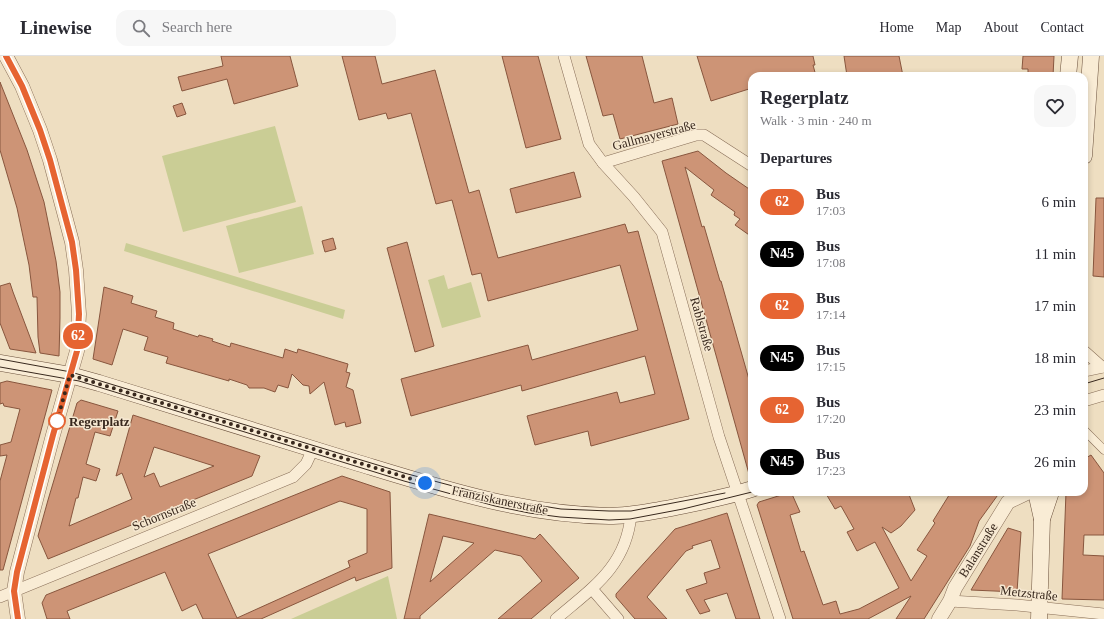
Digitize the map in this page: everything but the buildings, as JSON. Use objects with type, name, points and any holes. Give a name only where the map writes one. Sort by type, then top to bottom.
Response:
[{"type":"main road","points":[[1068,72],[1070,56]]},
{"type":"main road","points":[[1088,106],[1092,56]]},
{"type":"main road","points":[[0,363],[70,375]]},
{"type":"main road","name":"Franziskanerstraße","points":[[70,375],[404,477],[503,503],[561,513],[609,516],[631,515],[683,506],[745,491]]},
{"type":"main road","points":[[1037,496],[1042,519],[1039,614]]},
{"type":"main road","points":[[1042,519],[1050,496]]},
{"type":"street","points":[[6,56],[22,86],[40,130],[50,160],[72,242],[76,270],[79,314],[77,351],[17,572],[14,591],[18,619]]},
{"type":"street","name":"Rablstraße","points":[[564,56],[589,144],[603,163],[634,196],[662,232],[719,437],[745,491],[780,619]]},
{"type":"street","name":"Gallmayerstraße","points":[[603,163],[696,135],[704,135],[748,163]]},
{"type":"street","points":[[1088,354],[1103,367]]},
{"type":"street","points":[[1088,369],[1103,367]]},
{"type":"street","points":[[1088,400],[1104,396]]},
{"type":"street","points":[[1088,434],[1103,449]]},
{"type":"street","name":"Schornstraße","points":[[0,597],[293,477],[306,464],[313,449]]},
{"type":"street","name":"Balanstraße","points":[[939,619],[950,601],[955,588],[1008,502],[1021,496]]},
{"type":"street","points":[[556,619],[592,589],[608,573],[618,560],[630,528],[631,515]]},
{"type":"street","points":[[592,589],[618,619]]},
{"type":"street","name":"Metzstraße","points":[[950,601],[1017,605],[1039,614],[1104,614]]},
{"type":"green space","points":[[275,126],[296,202],[183,232],[162,156]]},
{"type":"green space","points":[[302,206],[314,254],[239,273],[226,226]]},
{"type":"green space","points":[[126,243],[345,310],[343,319],[124,251]]},
{"type":"green space","points":[[444,275],[448,289],[471,282],[481,317],[442,328],[428,280]]},
{"type":"green space","points":[[388,576],[397,619],[291,619]]},
{"type":"tram line","points":[[0,359],[71,372],[404,473],[498,498],[530,504],[561,509],[631,511],[725,493]]},
{"type":"tram line","points":[[0,367],[79,381],[404,481],[495,506],[529,513],[560,517],[609,520],[630,519],[683,509],[748,493]]},
{"type":"tram line","points":[[1088,383],[1104,378]]},
{"type":"bus line","name":"62","points":[[6,56],[22,86],[40,130],[50,160],[72,242],[76,270],[79,314],[77,351],[17,572],[14,591],[18,619]]},
{"type":"place","name":"Regerplatz","points":[[57,421]]},
{"type":"route","points":[[57,421],[70,375],[425,483]]}]
